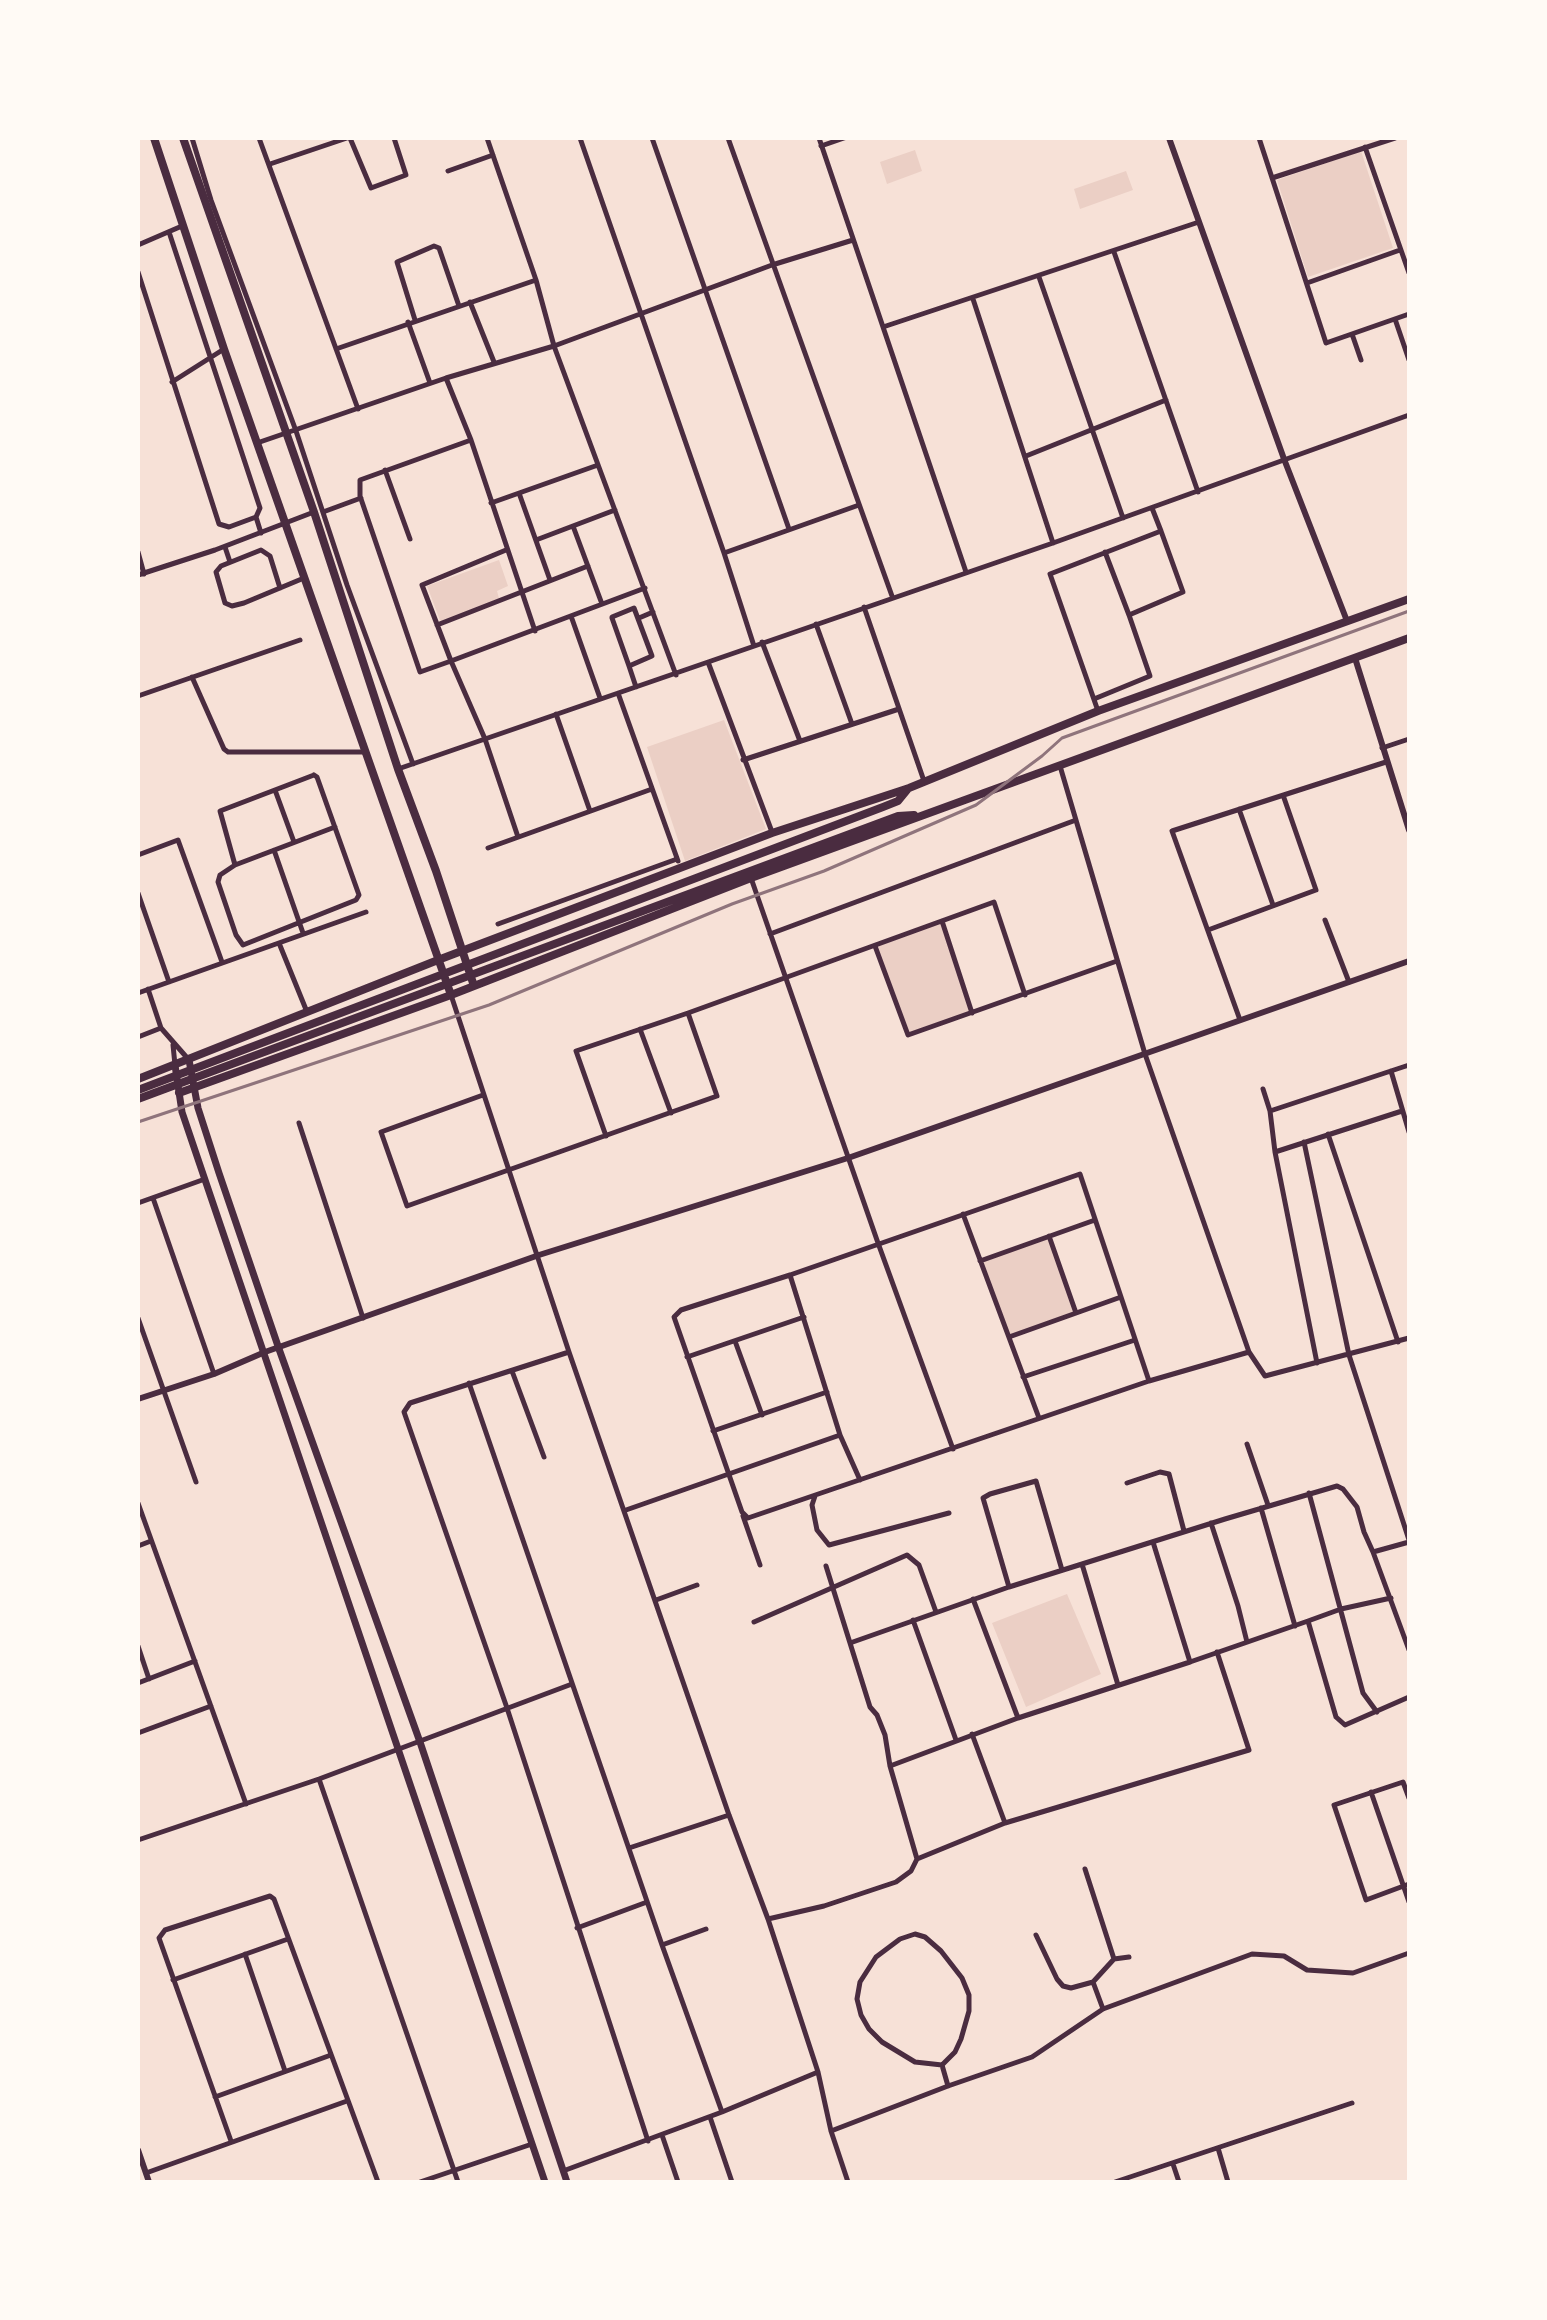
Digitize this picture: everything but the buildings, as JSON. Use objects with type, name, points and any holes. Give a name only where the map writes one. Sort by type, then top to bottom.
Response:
[{"type":"main road","points":[[154,138],[224,349],[451,995]]},
{"type":"main road","points":[[183,138],[291,431],[398,769],[474,986]]},
{"type":"main road","points":[[138,1079],[534,925],[679,864],[909,788],[1098,711],[1409,599]]},
{"type":"main road","points":[[179,1093],[451,995],[751,878],[1409,638]]},
{"type":"main road","points":[[138,1090],[898,801],[909,788]]},
{"type":"main road","points":[[138,1099],[898,816],[923,815]]},
{"type":"main road","points":[[534,925],[545,958]]},
{"type":"main road","points":[[189,1060],[202,1121],[279,1349],[420,1742],[567,2182]]},
{"type":"main road","points":[[175,1065],[182,1112],[545,2182]]},
{"type":"street","points":[[192,138],[270,375]]},
{"type":"street","points":[[259,138],[358,409]]},
{"type":"street","points":[[270,164],[349,138],[371,188],[406,175],[394,138]]},
{"type":"street","points":[[487,138],[536,280],[554,346],[676,675]]},
{"type":"street","points":[[580,138],[754,646]]},
{"type":"street","points":[[652,138],[789,529]]},
{"type":"street","points":[[728,138],[892,597]]},
{"type":"street","points":[[819,138],[966,572]]},
{"type":"street","points":[[821,146],[844,138]]},
{"type":"street","points":[[1169,138],[1284,459],[1347,621]]},
{"type":"street","points":[[1259,138],[1326,343],[1409,314]]},
{"type":"street","points":[[1272,178],[1395,138]]},
{"type":"street","points":[[1365,147],[1409,273]]},
{"type":"street","points":[[448,171],[493,155]]},
{"type":"street","points":[[883,327],[1199,222]]},
{"type":"street","points":[[138,245],[182,226]]},
{"type":"street","points":[[169,232],[260,508],[256,517],[261,533]]},
{"type":"street","points":[[257,443],[494,362],[554,346],[772,265],[853,240]]},
{"type":"street","points":[[430,383],[397,262],[434,246],[439,248],[459,306]]},
{"type":"street","points":[[1307,283],[1400,250]]},
{"type":"street","points":[[1114,252],[1198,492]]},
{"type":"street","points":[[138,272],[219,524],[229,527],[256,517]]},
{"type":"street","points":[[1039,277],[1123,518]]},
{"type":"street","points":[[336,349],[536,280]]},
{"type":"street","points":[[973,299],[1053,543]]},
{"type":"street","points":[[470,302],[494,362]]},
{"type":"street","points":[[1395,319],[1409,360]]},
{"type":"street","points":[[1352,334],[1361,360]]},
{"type":"street","points":[[172,382],[224,349]]},
{"type":"street","points":[[446,378],[471,440],[535,631]]},
{"type":"street","points":[[1026,456],[1166,400]]},
{"type":"street","points":[[398,769],[1053,543],[1409,415]]},
{"type":"street","points":[[471,440],[385,470],[360,480],[358,484],[418,669],[424,671],[645,588]]},
{"type":"street","points":[[491,503],[598,465]]},
{"type":"street","points":[[385,470],[410,539]]},
{"type":"street","points":[[519,493],[550,580]]},
{"type":"street","points":[[138,552],[141,575],[361,498]]},
{"type":"street","points":[[724,553],[859,505]]},
{"type":"street","points":[[1129,615],[1183,592],[1152,508]]},
{"type":"street","points":[[536,540],[615,510]]},
{"type":"street","points":[[318,512],[413,764]]},
{"type":"street","points":[[573,526],[602,604]]},
{"type":"street","points":[[1098,711],[1050,574],[1161,531]]},
{"type":"street","points":[[225,547],[230,562]]},
{"type":"street","points":[[280,588],[267,552],[256,550],[221,566],[216,572],[225,603],[232,606],[280,588],[305,578]]},
{"type":"street","points":[[506,550],[422,585],[485,739],[518,837]]},
{"type":"street","points":[[1094,699],[1150,676],[1105,552]]},
{"type":"street","points":[[437,625],[588,566]]},
{"type":"street","points":[[864,607],[924,781]]},
{"type":"street","points":[[629,666],[652,656],[634,608],[612,617],[636,687]]},
{"type":"street","points":[[639,618],[653,612]]},
{"type":"street","points":[[571,616],[600,699]]},
{"type":"street","points":[[816,624],[852,724]]},
{"type":"street","points":[[138,696],[300,640]]},
{"type":"street","points":[[762,642],[800,741]]},
{"type":"street","points":[[1355,658],[1409,830]]},
{"type":"street","points":[[708,661],[772,833]]},
{"type":"street","points":[[192,677],[228,752],[365,752]]},
{"type":"street","points":[[498,924],[679,864],[618,693]]},
{"type":"street","points":[[743,760],[899,709]]},
{"type":"street","points":[[556,714],[590,811]]},
{"type":"street","points":[[1381,748],[1409,739]]},
{"type":"street","points":[[1240,1020],[1172,831],[1386,762]]},
{"type":"street","points":[[1060,765],[1145,1054],[1249,1352],[1265,1376],[1409,1338]]},
{"type":"street","points":[[235,865],[220,811],[314,775],[317,777],[335,827],[359,895],[356,900],[243,945],[239,942],[218,882],[220,875],[235,865],[335,827]]},
{"type":"street","points":[[488,848],[652,789]]},
{"type":"street","points":[[275,790],[294,842]]},
{"type":"street","points":[[1208,930],[1316,890],[1283,795]]},
{"type":"street","points":[[1239,809],[1273,905]]},
{"type":"street","points":[[770,934],[1076,820]]},
{"type":"street","points":[[138,855],[178,840],[222,962]]},
{"type":"street","points":[[274,850],[303,933]]},
{"type":"street","points":[[751,878],[953,1449]]},
{"type":"street","points":[[138,893],[169,982]]},
{"type":"street","points":[[606,1136],[576,1051],[994,902],[1025,995]]},
{"type":"street","points":[[138,993],[366,912]]},
{"type":"street","points":[[1325,920],[1349,982]]},
{"type":"street","points":[[942,921],[972,1013]]},
{"type":"street","points":[[279,943],[307,1014]]},
{"type":"street","points":[[875,946],[908,1035],[1117,961]]},
{"type":"street","points":[[138,1399],[539,1255],[848,1158],[1409,961]]},
{"type":"street","points":[[148,989],[161,1028],[189,1060]]},
{"type":"street","points":[[451,995],[569,1352],[768,1919],[818,2072],[831,2131],[848,2182]]},
{"type":"street","points":[[483,1095],[381,1132],[407,1206],[717,1096],[688,1013]]},
{"type":"street","points":[[138,1037],[161,1028]]},
{"type":"street","points":[[640,1029],[671,1113]]},
{"type":"street","points":[[173,1044],[175,1065]]},
{"type":"street","points":[[1270,1111],[1409,1065]]},
{"type":"street","points":[[1391,1071],[1409,1132]]},
{"type":"street","points":[[1263,1089],[1270,1111],[1275,1152],[1317,1363]]},
{"type":"street","points":[[1275,1152],[1402,1111]]},
{"type":"street","points":[[299,1123],[363,1318]]},
{"type":"street","points":[[1328,1134],[1398,1342]]},
{"type":"street","points":[[1304,1142],[1349,1355],[1409,1541],[1373,1552]]},
{"type":"street","points":[[760,1565],[674,1321],[678,1311],[1080,1174],[1149,1381]]},
{"type":"street","points":[[138,1203],[205,1179]]},
{"type":"street","points":[[153,1198],[214,1374]]},
{"type":"street","points":[[963,1214],[1039,1418]]},
{"type":"street","points":[[980,1261],[1095,1220]]},
{"type":"street","points":[[1049,1236],[1076,1313]]},
{"type":"street","points":[[790,1275],[840,1435],[860,1480]]},
{"type":"street","points":[[1009,1337],[1121,1297]]},
{"type":"street","points":[[687,1357],[804,1317]]},
{"type":"street","points":[[138,1318],[196,1482]]},
{"type":"street","points":[[1023,1377],[1135,1340]]},
{"type":"street","points":[[735,1341],[762,1415]]},
{"type":"street","points":[[569,1352],[410,1403],[404,1408],[507,1708],[648,2141]]},
{"type":"street","points":[[743,1515],[752,1517],[1149,1381],[1249,1352]]},
{"type":"street","points":[[512,1371],[544,1457]]},
{"type":"street","points":[[469,1383],[722,2112]]},
{"type":"street","points":[[713,1431],[827,1392]]},
{"type":"street","points":[[626,1510],[840,1435]]},
{"type":"street","points":[[1247,1444],[1295,1626]]},
{"type":"street","points":[[1127,1483],[1160,1472],[1169,1474],[1184,1532]]},
{"type":"street","points":[[1009,1587],[983,1498],[990,1494],[1036,1481],[1062,1570]]},
{"type":"street","points":[[850,1643],[1009,1587],[1337,1486],[1357,1507],[1409,1650]]},
{"type":"street","points":[[1309,1493],[1363,1693],[1377,1712]]},
{"type":"street","points":[[816,1495],[812,1505],[817,1530],[829,1545],[949,1513]]},
{"type":"street","points":[[138,1503],[246,1804]]},
{"type":"street","points":[[1211,1523],[1247,1642]]},
{"type":"street","points":[[138,1546],[151,1541]]},
{"type":"street","points":[[1153,1542],[1190,1662]]},
{"type":"street","points":[[754,1622],[907,1555],[919,1565],[936,1612]]},
{"type":"street","points":[[1082,1564],[1118,1685]]},
{"type":"street","points":[[826,1566],[870,1707],[885,1735],[890,1766],[917,1859]]},
{"type":"street","points":[[656,1600],[697,1585]]},
{"type":"street","points":[[890,1766],[972,1734],[1341,1609],[1391,1598]]},
{"type":"street","points":[[973,1599],[1018,1718]]},
{"type":"street","points":[[913,1620],[956,1740]]},
{"type":"street","points":[[1308,1621],[1336,1717],[1345,1725],[1409,1697]]},
{"type":"street","points":[[138,1646],[149,1679]]},
{"type":"street","points":[[768,1919],[824,1906],[896,1882],[911,1871],[917,1859],[1005,1823],[1249,1750],[1217,1652]]},
{"type":"street","points":[[138,1683],[195,1661]]},
{"type":"street","points":[[138,1840],[319,1779],[572,1684]]},
{"type":"street","points":[[138,1733],[211,1706]]},
{"type":"street","points":[[972,1734],[1005,1823]]},
{"type":"street","points":[[319,1779],[458,2182]]},
{"type":"street","points":[[1406,1885],[1366,1900],[1334,1805],[1403,1782],[1409,1798]]},
{"type":"street","points":[[1371,1792],[1406,1885],[1409,1902]]},
{"type":"street","points":[[629,1848],[729,1815]]},
{"type":"street","points":[[1085,1869],[1114,1959]]},
{"type":"street","points":[[231,2141],[159,1938],[165,1930],[270,1896],[274,1899],[378,2182]]},
{"type":"street","points":[[577,1928],[647,1902]]},
{"type":"street","points":[[662,1945],[706,1929]]},
{"type":"street","points":[[915,1934],[925,1937],[941,1951],[962,1978],[969,1995],[969,2011],[961,2039],[955,2052],[942,2065],[915,2062],[882,2042],[869,2029],[857,1999],[860,1982],[876,1957],[900,1939],[915,1934]]},
{"type":"street","points":[[1036,1935],[1057,1979],[1063,1986],[1071,1988],[1093,1982],[1114,1959],[1129,1957]]},
{"type":"street","points":[[173,1980],[288,1939]]},
{"type":"street","points":[[831,2131],[1032,2057],[1103,2009],[1252,1954],[1284,1956],[1307,1970],[1353,1973],[1409,1953]]},
{"type":"street","points":[[245,1954],[285,2071]]},
{"type":"street","points":[[1093,1982],[1103,2009]]},
{"type":"street","points":[[215,2097],[331,2055]]},
{"type":"street","points":[[942,2065],[948,2086]]},
{"type":"street","points":[[563,2171],[710,2117],[818,2072]]},
{"type":"street","points":[[146,2173],[347,2101]]},
{"type":"street","points":[[1115,2182],[1352,2103]]},
{"type":"street","points":[[710,2117],[732,2182]]},
{"type":"street","points":[[662,2135],[678,2182]]},
{"type":"street","points":[[420,2182],[532,2144]]},
{"type":"street","points":[[1218,2148],[1228,2182]]},
{"type":"street","points":[[138,2150],[149,2182]]},
{"type":"street","points":[[1172,2163],[1179,2182]]},
{"type":"shaded area","points":[[915,150],[922,171],[887,184],[880,162]]},
{"type":"shaded area","points":[[1361,151],[1393,248],[1308,277],[1277,180]]},
{"type":"shaded area","points":[[1126,171],[1133,190],[1080,209],[1074,189]]},
{"type":"shaded area","points":[[499,560],[508,586],[497,591],[500,602],[441,623],[427,586]]},
{"type":"shaded area","points":[[724,720],[766,829],[685,861],[647,747]]},
{"type":"shaded area","points":[[942,921],[972,1013],[908,1035],[875,946]]},
{"type":"shaded area","points":[[1049,1236],[1076,1313],[1009,1337],[980,1261]]},
{"type":"shaded area","points":[[1067,1594],[1101,1674],[1026,1707],[992,1623]]},
{"type":"railway","points":[[138,1122],[489,1005],[732,904],[824,871],[976,805],[1062,738],[1409,611]]}]
